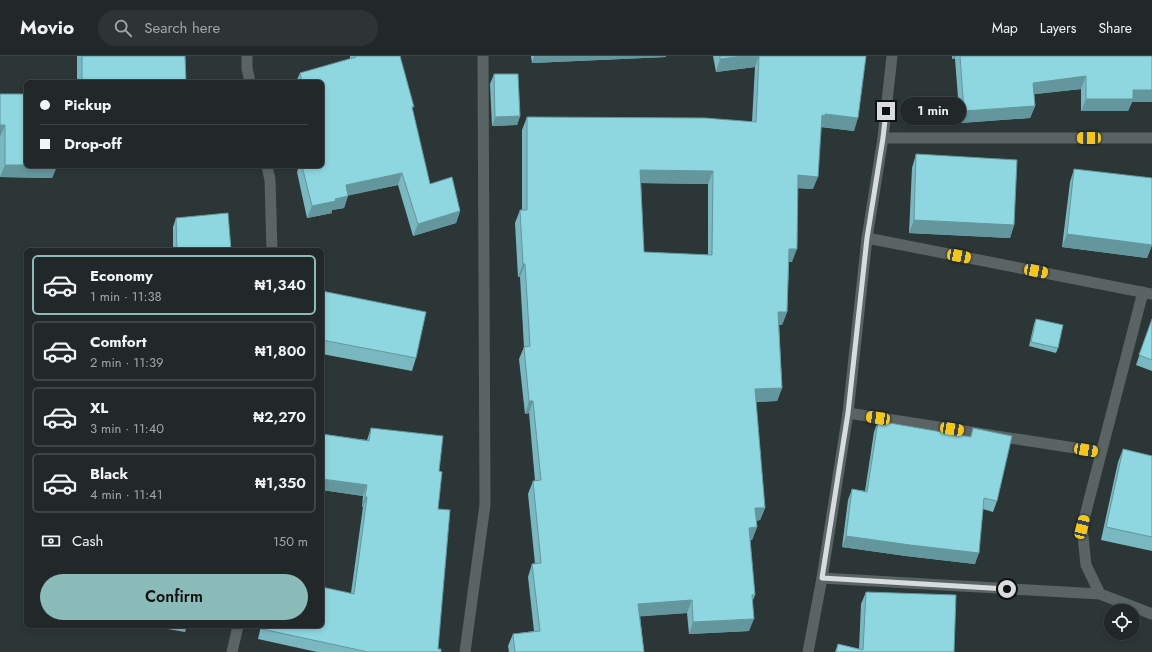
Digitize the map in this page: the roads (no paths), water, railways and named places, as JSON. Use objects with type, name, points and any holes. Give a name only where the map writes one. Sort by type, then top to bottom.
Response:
[{"type":"street","points":[[247,56],[247,68],[250,80]]},
{"type":"street","points":[[465,652],[485,505],[483,56]]},
{"type":"street","points":[[808,652],[822,578],[848,413],[867,238],[883,138],[892,56]]},
{"type":"street","points":[[883,138],[1152,138]]},
{"type":"street","points":[[267,168],[270,180],[272,248]]},
{"type":"street","points":[[867,238],[1147,293],[1101,452],[1082,527],[1086,565],[1100,594]]},
{"type":"street","points":[[848,413],[1101,452]]},
{"type":"street","points":[[822,578],[1100,594],[1152,614]]},
{"type":"street","points":[[232,652],[238,628]]}]
